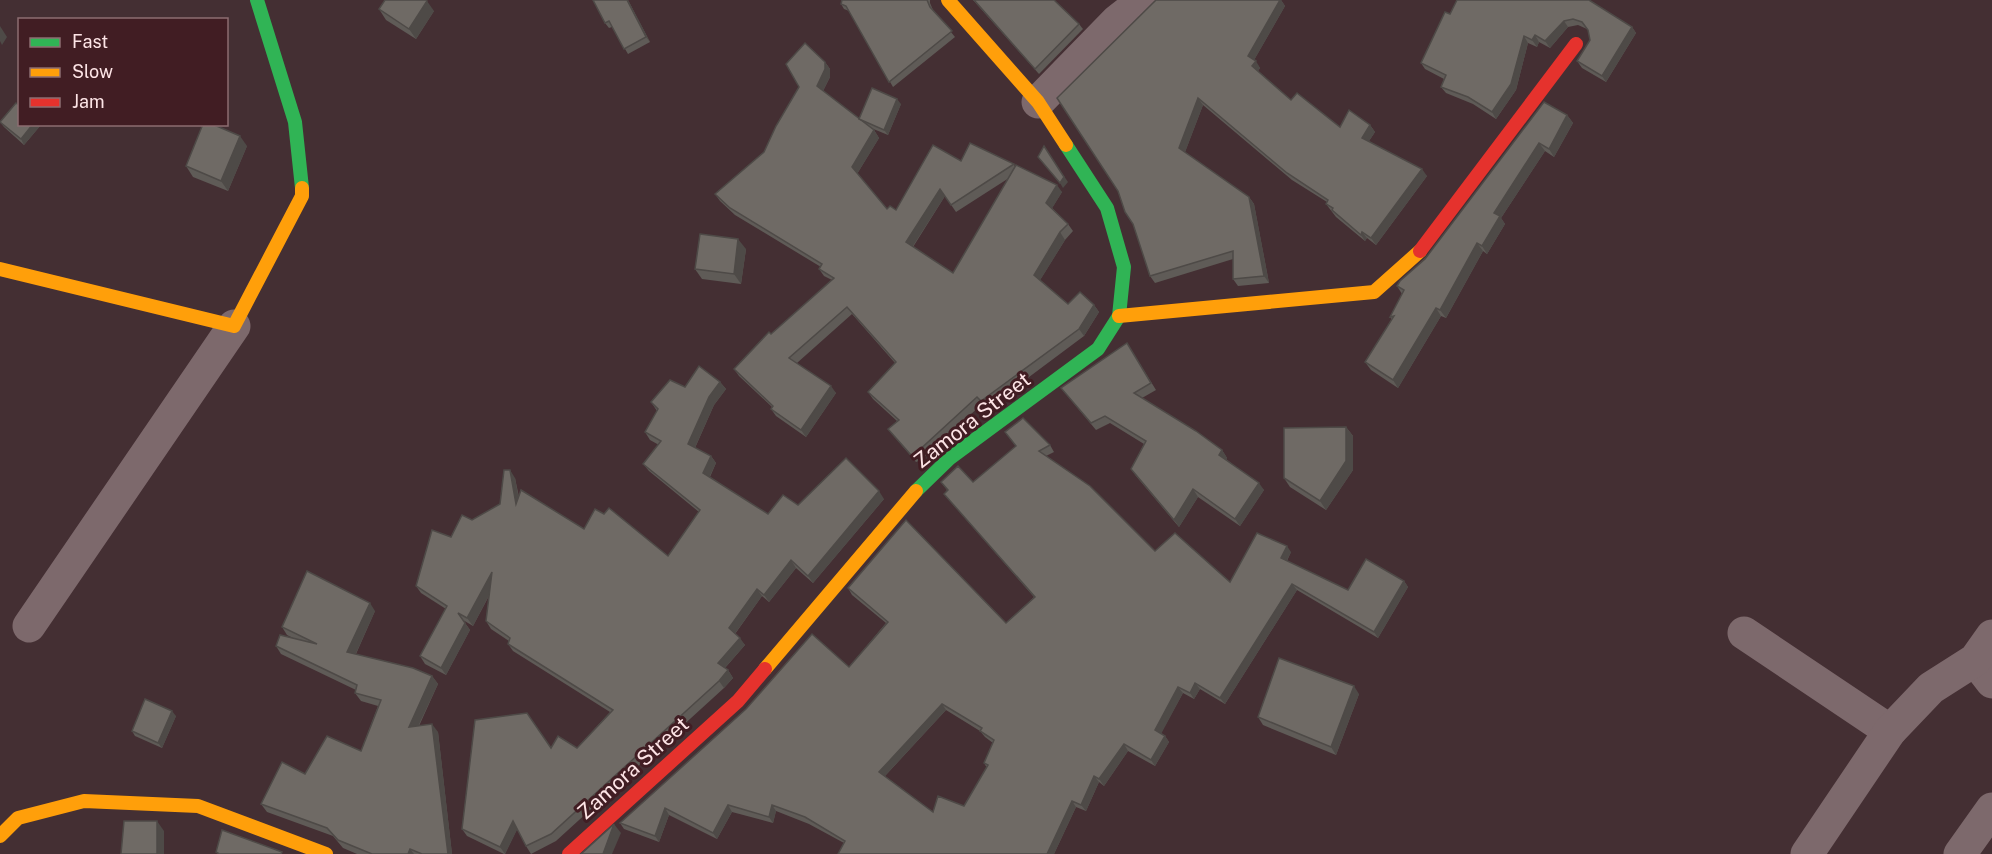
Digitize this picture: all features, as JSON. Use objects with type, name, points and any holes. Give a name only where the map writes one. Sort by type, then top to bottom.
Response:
[{"type":"street","points":[[29,626],[234,326],[302,196],[303,174],[293,118],[257,0]]},
{"type":"street","name":"Zamora Street","points":[[569,854],[738,701],[909,498],[950,458],[1098,350],[1119,316],[1124,267],[1107,208],[1038,102],[948,0]]},
{"type":"street","points":[[1038,102],[1117,21],[1144,0]]},
{"type":"street","points":[[1119,316],[1374,292],[1416,256],[1576,44]]},
{"type":"street","points":[[0,269],[234,326]]},
{"type":"street","points":[[1744,633],[1890,731]]},
{"type":"street","points":[[1807,854],[1890,731],[1931,688],[1986,659]]},
{"type":"street","points":[[0,836],[18,818],[84,801],[198,806],[326,854]]},
{"type":"street","points":[[1960,854],[1992,809]]},
{"type":"building","points":[[385,0],[427,1],[409,29],[379,9]]},
{"type":"building","points":[[593,0],[627,0],[646,37],[624,49],[609,21],[605,23]]},
{"type":"building","points":[[842,0],[927,0],[930,7],[952,31],[889,82],[846,6],[841,4]]},
{"type":"building","points":[[974,0],[1054,0],[1079,24],[1035,69]]},
{"type":"building","points":[[1156,0],[1280,0],[1248,56],[1256,61],[1252,66],[1291,100],[1297,93],[1340,127],[1349,110],[1370,125],[1362,138],[1422,169],[1371,238],[1362,232],[1361,235],[1326,204],[1328,200],[1287,173],[1198,98],[1179,148],[1249,197],[1264,276],[1233,279],[1233,251],[1150,276],[1133,224],[1125,212],[1118,191],[1057,98]]},
{"type":"building","points":[[1457,0],[1589,0],[1632,27],[1602,76],[1577,61],[1590,40],[1588,30],[1582,22],[1573,19],[1564,21],[1545,41],[1535,35],[1532,40],[1524,36],[1511,84],[1492,112],[1468,97],[1441,87],[1446,75],[1421,63],[1445,12],[1450,14]]},
{"type":"building","points":[[805,43],[825,62],[825,69],[817,86],[874,130],[852,167],[887,209],[890,206],[896,210],[933,145],[961,161],[970,143],[1014,164],[951,205],[940,189],[906,242],[953,273],[1016,165],[1057,185],[1046,203],[1068,224],[1060,232],[1034,275],[1068,304],[1080,292],[1094,305],[1079,329],[981,401],[977,397],[911,455],[888,429],[899,420],[868,392],[896,362],[847,307],[789,358],[831,386],[801,430],[771,409],[773,406],[734,369],[769,332],[771,334],[834,278],[819,269],[822,264],[730,208],[715,194],[764,152],[799,87],[786,64]]},
{"type":"building","points":[[872,88],[897,99],[884,130],[859,119]]},
{"type":"building","points":[[1544,102],[1567,115],[1549,149],[1539,143],[1494,213],[1500,216],[1482,246],[1477,243],[1440,310],[1436,308],[1393,380],[1365,362],[1394,316],[1390,317],[1404,290],[1397,286],[1425,259]]},
{"type":"building","points":[[16,103],[18,104],[18,126],[31,126],[21,139],[0,122]]},
{"type":"building","points":[[202,126],[217,126],[240,136],[221,181],[186,166]]},
{"type":"building","points":[[1044,146],[1064,177],[1060,183],[1038,157]]},
{"type":"building","points":[[700,234],[738,239],[734,274],[695,269]]},
{"type":"building","points":[[1127,343],[1151,383],[1134,393],[1196,431],[1222,450],[1219,455],[1259,483],[1235,519],[1193,489],[1174,520],[1131,469],[1146,441],[1105,416],[1091,423],[1061,388]]},
{"type":"building","points":[[699,366],[720,382],[709,397],[688,444],[711,456],[703,473],[768,514],[783,495],[798,505],[846,458],[879,491],[808,576],[791,560],[764,595],[757,589],[729,628],[740,638],[718,663],[728,670],[719,681],[551,834],[526,846],[513,821],[500,847],[462,829],[475,720],[527,713],[551,748],[558,736],[577,748],[613,710],[508,644],[510,638],[486,621],[492,572],[467,618],[458,613],[465,623],[441,668],[420,656],[447,606],[416,586],[432,530],[451,537],[462,515],[472,520],[500,504],[504,470],[510,470],[516,504],[521,490],[584,529],[595,509],[604,514],[609,508],[668,556],[700,510],[643,464],[661,441],[645,432],[658,409],[651,402],[670,380],[685,387]]},
{"type":"building","points":[[1023,418],[1050,445],[1039,451],[1090,486],[1155,551],[1175,533],[1230,582],[1257,533],[1287,546],[1281,558],[1348,590],[1366,559],[1404,581],[1374,632],[1292,584],[1220,698],[1195,683],[1190,693],[1178,687],[1155,730],[1165,736],[1151,760],[1124,744],[1099,779],[1094,776],[1081,805],[1072,801],[1047,854],[838,854],[845,841],[805,817],[772,805],[769,817],[728,805],[713,833],[665,808],[655,836],[620,823],[746,709],[812,634],[849,667],[888,622],[848,588],[906,520],[1006,623],[1035,597],[944,494],[948,490],[941,482],[958,466],[973,482],[1016,446],[1005,432]],"holes":[[[942,704],[982,728],[980,731],[994,740],[984,763],[988,765],[964,806],[938,796],[933,812],[879,772]]]},
{"type":"building","points":[[1346,427],[1346,461],[1320,501],[1284,478],[1284,428]]},
{"type":"building","points":[[307,571],[370,603],[347,652],[413,668],[432,676],[409,727],[432,724],[448,854],[422,854],[410,849],[408,854],[372,854],[338,840],[327,828],[261,804],[282,762],[305,774],[327,736],[361,751],[381,700],[355,693],[357,685],[276,646],[280,635],[317,644],[282,627]]},
{"type":"building","points":[[1279,658],[1354,686],[1331,747],[1258,717]]},
{"type":"building","points":[[145,699],[172,711],[158,743],[132,731]]},
{"type":"building","points":[[124,821],[157,821],[157,854],[121,854]]},
{"type":"building","points":[[614,824],[603,854],[581,854]]},
{"type":"building","points":[[222,830],[282,852],[281,854],[218,854],[216,852]]},
{"type":"traffic: fast","points":[[257,0],[295,122],[302,188]]},
{"type":"traffic: fast","points":[[916,491],[950,458],[1098,349],[1119,316],[1124,267],[1107,208],[1066,145]]},
{"type":"traffic: slow","points":[[948,0],[1038,102],[1066,145]]},
{"type":"traffic: slow","points":[[0,269],[234,326],[302,196],[302,188]]},
{"type":"traffic: slow","points":[[1119,316],[1374,292],[1420,251]]},
{"type":"traffic: slow","points":[[765,669],[916,491]]},
{"type":"traffic: slow","points":[[0,836],[18,818],[84,801],[198,806],[326,854]]},
{"type":"traffic: jam","points":[[1420,251],[1576,44]]},
{"type":"traffic: jam","points":[[569,854],[738,701],[765,669]]}]
